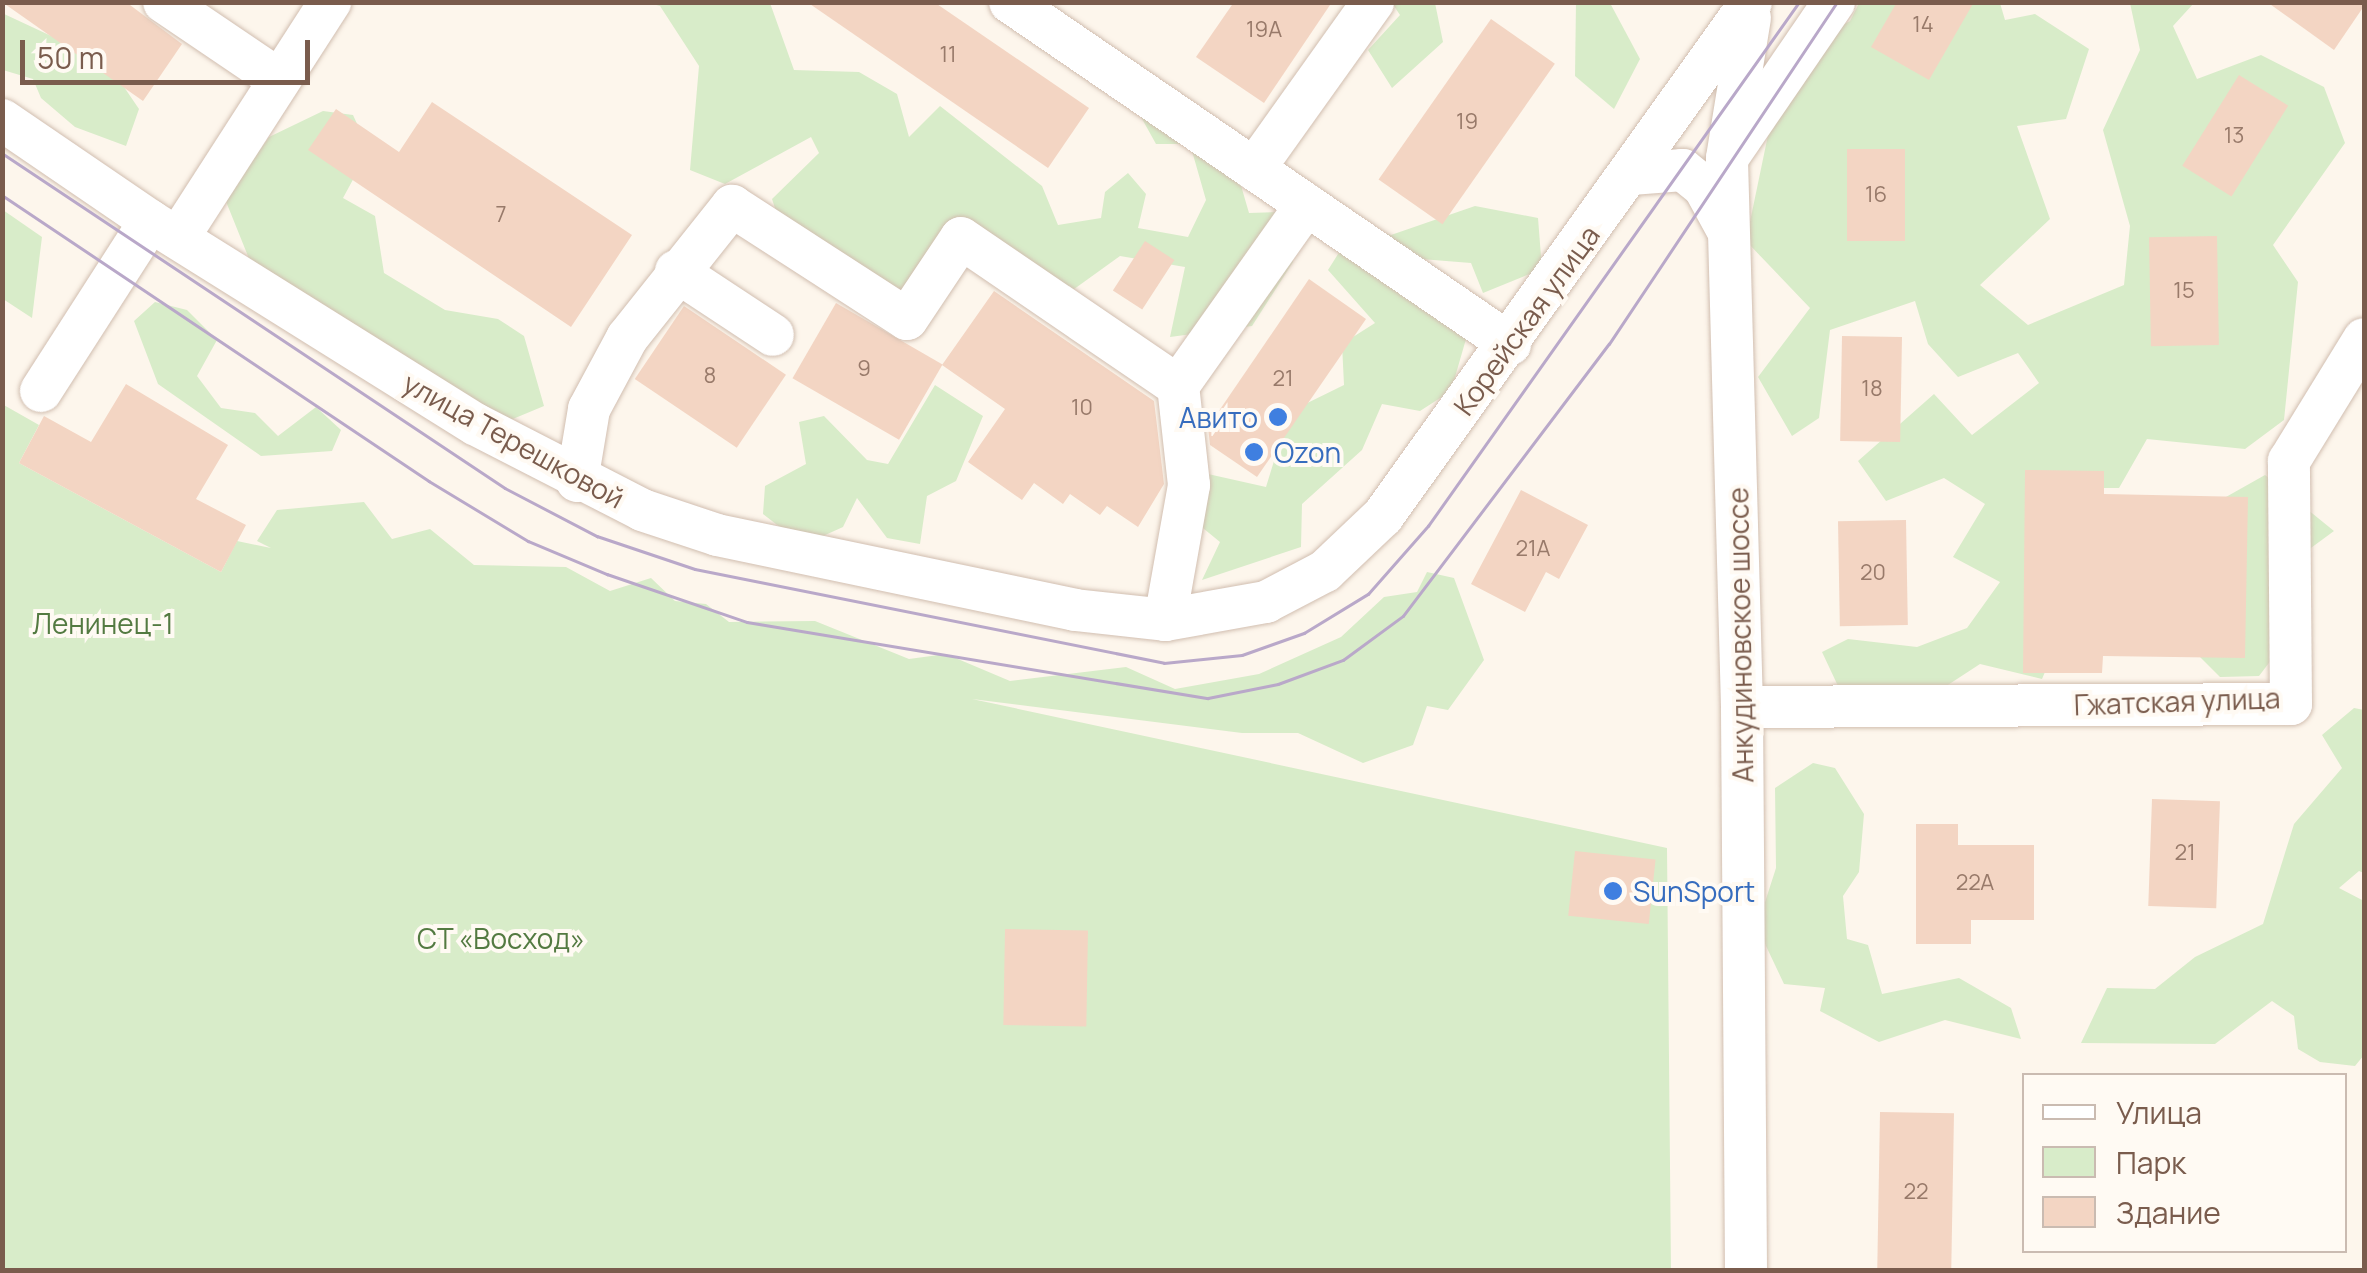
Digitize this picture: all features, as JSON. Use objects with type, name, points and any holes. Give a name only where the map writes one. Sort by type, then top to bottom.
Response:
[{"type":"street","points":[[164,2],[279,80]]},
{"type":"street","points":[[41,391],[279,80],[330,2]]},
{"type":"street","points":[[1010,2],[1510,344]]},
{"type":"street","points":[[1254,169],[1374,2]]},
{"type":"street","name":"Анкудиновское шоссе","points":[[1746,1270],[1742,707],[1726,158],[1752,2]]},
{"type":"street","name":"Корейская улица","points":[[1266,602],[1325,571],[1383,516],[1752,2]]},
{"type":"street","points":[[1726,158],[1834,2]]},
{"type":"street","name":"улица Терешковой","points":[[2,120],[164,229],[577,481],[716,535],[1075,610],[1165,620],[1266,602]]},
{"type":"street","points":[[1631,174],[1683,170],[1704,186],[1729,234]]},
{"type":"street","points":[[1165,620],[1189,485],[1178,386],[1306,204]]},
{"type":"street","points":[[577,481],[589,409],[628,338],[676,271],[732,206],[907,319],[960,238],[1178,386]]},
{"type":"street","points":[[676,271],[773,335]]},
{"type":"street","name":"Гжатская улица","points":[[1742,707],[2291,704],[2288,460],[2364,340]]},
{"type":"green space","points":[[649,3],[770,3],[794,70],[859,72],[897,94],[909,137],[940,106],[1042,186],[1058,225],[1101,218],[1105,192],[1128,173],[1146,194],[1138,228],[1188,237],[1206,200],[1190,144],[1156,144],[1141,117],[1226,134],[1249,213],[1281,212],[1293,262],[1252,326],[1170,337],[1185,267],[1120,256],[1070,292],[985,237],[937,303],[793,262],[772,199],[819,153],[811,137],[725,184],[690,170],[699,66],[660,6]]},
{"type":"green space","points":[[1392,3],[1435,3],[1443,42],[1392,88],[1368,50],[1400,15]]},
{"type":"green space","points":[[1576,3],[1610,3],[1640,59],[1614,109],[1575,76]]},
{"type":"green space","points":[[1859,3],[2000,3],[2005,20],[2035,14],[2089,49],[2066,119],[2017,126],[2050,219],[1980,285],[2028,325],[2124,285],[2130,226],[2103,130],[2140,50],[2130,3],[2194,3],[2173,26],[2197,79],[2261,55],[2324,87],[2345,143],[2273,245],[2298,282],[2284,420],[2245,449],[2147,439],[2119,488],[2055,488],[2073,606],[2042,679],[1980,664],[1931,696],[1838,686],[1822,652],[1848,639],[1917,647],[1967,628],[2000,582],[1953,557],[1985,504],[1944,478],[1886,501],[1858,461],[1934,394],[1972,435],[2039,383],[2018,353],[1958,377],[1928,344],[1915,301],[1830,330],[1819,418],[1792,436],[1758,377],[1810,308],[1746,241],[1784,58],[1850,21]]},
{"type":"green space","points":[[2,13],[107,62],[139,109],[126,146],[75,127],[41,98],[33,79],[3,70]]},
{"type":"green space","points":[[323,111],[353,115],[369,150],[343,198],[375,216],[384,273],[445,310],[498,319],[524,336],[544,406],[489,429],[258,281],[225,199],[269,137]]},
{"type":"green space","points":[[1475,206],[1538,218],[1542,269],[1483,293],[1471,263],[1421,259],[1466,339],[1451,391],[1420,411],[1382,404],[1362,450],[1302,504],[1301,547],[1202,580],[1220,542],[1198,524],[1208,474],[1266,487],[1289,412],[1344,385],[1342,344],[1375,323],[1328,270],[1357,224],[1391,235]]},
{"type":"green space","points":[[3,210],[42,237],[32,318],[3,299]]},
{"type":"green space","points":[[155,302],[187,310],[217,340],[197,376],[221,408],[255,413],[278,436],[316,407],[341,430],[332,451],[261,456],[158,384],[134,321]]},
{"type":"green space","points":[[935,385],[983,416],[956,481],[927,496],[920,544],[887,538],[857,498],[843,527],[803,545],[763,514],[765,486],[806,464],[799,422],[824,416],[867,460],[888,464]]},
{"type":"green space","name":"СТ «Восход»","points":[[2,404],[39,425],[19,463],[221,572],[237,541],[271,548],[257,541],[277,510],[364,502],[392,539],[430,529],[474,565],[566,567],[610,591],[651,578],[675,601],[706,604],[729,622],[815,621],[909,659],[946,654],[1010,681],[1126,667],[1175,689],[1259,674],[1341,637],[1384,597],[1417,592],[1427,572],[1454,578],[1484,660],[1448,710],[1427,706],[1413,745],[1363,763],[1298,733],[1242,733],[972,699],[1667,848],[1671,1270],[3,1270]]},
{"type":"green space","points":[[2265,475],[2334,531],[2300,556],[2304,617],[2259,676],[2220,677],[2179,636],[2194,515]]},
{"type":"green space","points":[[2354,708],[2364,710],[2364,873],[2359,871],[2339,888],[2364,901],[2364,1055],[2355,1066],[2320,1062],[2298,1049],[2294,1016],[2272,1001],[2215,1044],[2081,1043],[2107,988],[2155,989],[2195,957],[2263,924],[2294,824],[2342,768],[2322,735]]},
{"type":"green space","points":[[1813,763],[1835,768],[1864,814],[1859,872],[1843,896],[1847,939],[1868,945],[1882,994],[1959,978],[2011,1008],[2021,1039],[1945,1020],[1879,1042],[1820,1011],[1825,988],[1784,984],[1757,927],[1776,868],[1775,788]]},
{"type":"building","points":[[2,2],[126,2],[182,44],[143,101]]},
{"type":"building","points":[[807,2],[934,2],[1089,108],[1048,168]]},
{"type":"building","points":[[1234,2],[1332,2],[1264,103],[1196,57]]},
{"type":"building","points":[[1897,2],[1974,2],[1929,80],[1871,47]]},
{"type":"building","points":[[2267,2],[2364,2],[2364,6],[2334,50]]},
{"type":"building","points":[[1491,19],[1555,64],[1442,224],[1379,180]]},
{"type":"building","points":[[2239,75],[2288,106],[2231,196],[2182,166]]},
{"type":"building","points":[[432,102],[632,235],[571,327],[308,150],[336,109],[399,152]]},
{"type":"building","points":[[1847,149],[1905,149],[1905,241],[1847,241]]},
{"type":"building","points":[[2217,236],[2219,345],[2151,346],[2149,237]]},
{"type":"building","points":[[1145,241],[1174,260],[1142,310],[1113,290]]},
{"type":"building","points":[[1309,279],[1366,319],[1257,477],[1210,445],[1208,427]]},
{"type":"building","points":[[994,291],[1154,401],[1164,484],[1138,527],[1107,506],[1100,515],[1070,494],[1063,504],[1034,483],[1022,500],[968,462],[1005,409],[942,365]]},
{"type":"building","points":[[836,303],[943,364],[899,440],[792,378]]},
{"type":"building","points":[[684,306],[786,375],[737,448],[635,379]]},
{"type":"building","points":[[1842,336],[1902,337],[1900,442],[1840,441]]},
{"type":"building","points":[[126,384],[228,445],[196,499],[246,525],[221,572],[19,463],[44,416],[91,442]]},
{"type":"building","points":[[2025,470],[2104,471],[2104,494],[2248,497],[2245,658],[2103,656],[2102,673],[2023,673]]},
{"type":"building","points":[[1521,490],[1588,525],[1559,579],[1546,572],[1525,612],[1471,584]]},
{"type":"building","points":[[1906,520],[1908,625],[1840,626],[1838,521]]},
{"type":"building","points":[[2152,799],[2220,801],[2216,908],[2148,906]]},
{"type":"building","points":[[1916,824],[1958,824],[1958,845],[2034,845],[2034,920],[1971,920],[1971,944],[1916,944]]},
{"type":"building","points":[[1575,851],[1656,859],[1649,924],[1568,916]]},
{"type":"building","points":[[1005,929],[1088,930],[1086,1026],[1003,1025]]},
{"type":"building","points":[[1880,1112],[1954,1113],[1951,1270],[1877,1270]]},
{"type":"tram line","points":[[2,153],[505,488],[597,536],[695,569],[1164,663],[1242,655],[1304,633],[1368,594],[1428,526],[1799,2]]},
{"type":"tram line","points":[[2,195],[429,481],[528,541],[607,574],[747,622],[1208,698],[1278,684],[1343,660],[1403,616],[1609,344],[1837,2]]},
{"type":"place","name":"Авито","points":[[1278,417]]},
{"type":"place","name":"Ozon","points":[[1254,452]]},
{"type":"place","name":"SunSport","points":[[1613,891]]},
{"type":"park label","name":"Ленинец-1","points":[[103,623]]}]
